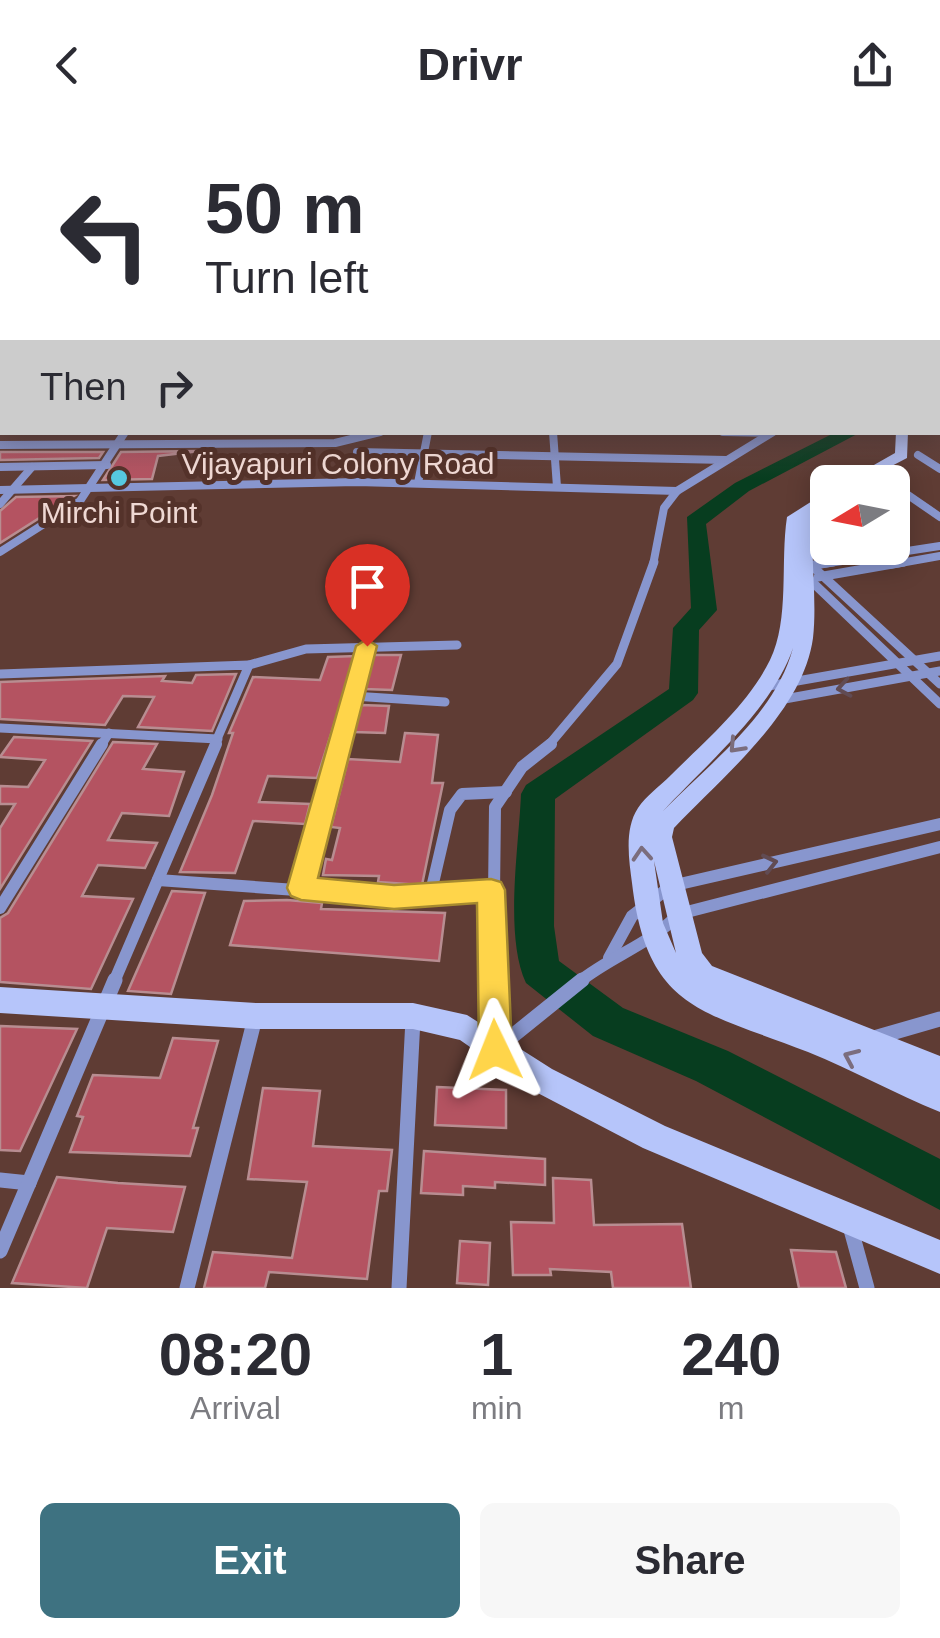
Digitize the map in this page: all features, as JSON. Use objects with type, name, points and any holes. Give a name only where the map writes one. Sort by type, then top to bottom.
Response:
[{"type":"street","points":[[47,444],[54,435]]},
{"type":"street","points":[[0,552],[66,512],[107,465],[123,435]]},
{"type":"street","points":[[184,443],[188,435]]},
{"type":"street","points":[[0,445],[335,443],[368,435]]},
{"type":"street","points":[[418,483],[427,435]]},
{"type":"street","points":[[553,435],[556,486]]},
{"type":"street","points":[[495,1050],[491,890],[495,808],[522,767],[552,743],[617,664],[650,583],[664,508],[677,491],[769,435]]},
{"type":"street","points":[[883,465],[902,455],[902,435]]},
{"type":"street","points":[[915,435],[918,455],[940,468]]},
{"type":"street","points":[[357,452],[728,460]]},
{"type":"street","points":[[905,465],[918,455]]},
{"type":"street","points":[[0,467],[107,465]]},
{"type":"street","points":[[0,504],[32,466]]},
{"type":"street","name":"Vijayapuri Colony Road","points":[[0,490],[418,483],[677,491]]},
{"type":"street","points":[[910,497],[940,516]]},
{"type":"street","points":[[810,507],[794,517],[786,644],[769,694],[647,813],[640,839],[646,903],[662,960],[699,998],[835,1049],[940,1097]]},
{"type":"street","points":[[810,518],[802,647],[664,824],[660,837],[671,886],[690,958],[702,974],[872,1039],[940,1070]]},
{"type":"street","points":[[910,551],[940,546]]},
{"type":"street","points":[[809,573],[940,556]]},
{"type":"street","points":[[809,573],[845,565]]},
{"type":"street","points":[[809,573],[914,661],[934,672],[940,684]]},
{"type":"street","points":[[809,573],[940,704]]},
{"type":"street","points":[[0,674],[249,665],[306,649],[456,645]]},
{"type":"street","points":[[301,888],[367,646]]},
{"type":"street","points":[[769,694],[940,656]]},
{"type":"street","points":[[0,1250],[249,665]]},
{"type":"street","points":[[769,694],[934,672]]},
{"type":"street","points":[[354,696],[445,702]]},
{"type":"street","points":[[0,741],[5,728],[218,739]]},
{"type":"street","points":[[0,908],[109,734]]},
{"type":"street","points":[[430,896],[450,810],[462,794],[506,792]]},
{"type":"street","points":[[608,958],[615,936],[646,903],[671,886],[940,824]]},
{"type":"street","points":[[495,1050],[608,958],[655,939],[679,914],[940,847]]},
{"type":"street","points":[[158,880],[394,897],[491,890]]},
{"type":"street","points":[[0,1000],[256,1016],[413,1016],[467,1028],[495,1050],[654,1137],[940,1257]]},
{"type":"street","points":[[187,1288],[256,1016]]},
{"type":"street","points":[[400,1288],[413,1016]]},
{"type":"street","points":[[872,1039],[940,1019]]},
{"type":"street","points":[[0,1180],[30,1183]]},
{"type":"street","points":[[847,1217],[867,1288]]},
{"type":"building","points":[[200,451],[158,456],[152,479],[103,480],[121,452]]},
{"type":"building","points":[[0,452],[103,452],[99,458],[0,460]]},
{"type":"building","points":[[74,496],[0,543],[0,511],[16,497]]},
{"type":"building","points":[[373,655],[401,655],[392,690],[364,689]]},
{"type":"building","points":[[356,656],[317,778],[268,776],[259,802],[310,804],[305,824],[253,821],[235,873],[180,872],[253,677],[320,680],[328,657]]},
{"type":"building","points":[[236,674],[212,731],[138,727],[154,697],[123,696],[105,725],[0,719],[0,682],[165,676],[162,681],[192,683],[196,675]]},
{"type":"building","points":[[360,705],[389,706],[385,733],[354,732]]},
{"type":"building","points":[[405,733],[438,735],[432,783],[443,783],[422,885],[378,882],[379,876],[323,875],[326,859],[332,860],[340,828],[331,827],[348,759],[400,762]]},
{"type":"building","points":[[14,737],[92,741],[0,889],[0,828],[15,804],[0,804],[0,786],[28,787],[45,760],[0,757]]},
{"type":"building","points":[[113,742],[157,744],[143,769],[184,772],[169,816],[122,813],[108,840],[157,843],[145,868],[98,865],[82,896],[133,899],[91,989],[0,982],[0,918],[8,913]]},
{"type":"building","points":[[172,891],[205,893],[171,994],[128,991]]},
{"type":"building","points":[[244,901],[322,903],[321,909],[445,913],[439,961],[230,945]]},
{"type":"building","points":[[0,1026],[77,1029],[20,1151],[0,1150]]},
{"type":"building","points":[[173,1038],[218,1041],[193,1128],[198,1128],[190,1156],[70,1152],[83,1117],[77,1116],[93,1075],[160,1078]]},
{"type":"building","points":[[437,1087],[506,1090],[506,1128],[435,1125]]},
{"type":"building","points":[[263,1088],[320,1091],[313,1146],[392,1150],[387,1191],[379,1191],[367,1279],[269,1272],[265,1288],[204,1288],[213,1252],[292,1258],[307,1182],[248,1179]]},
{"type":"building","points":[[424,1151],[545,1159],[545,1185],[495,1182],[495,1188],[463,1186],[463,1195],[421,1193]]},
{"type":"building","points":[[57,1177],[185,1187],[173,1232],[107,1228],[87,1288],[12,1283]]},
{"type":"building","points":[[553,1178],[591,1180],[594,1225],[682,1224],[691,1288],[613,1288],[611,1272],[550,1269],[551,1275],[513,1275],[511,1222],[554,1223]]},
{"type":"building","points":[[460,1241],[490,1243],[488,1285],[457,1283]]},
{"type":"building","points":[[791,1250],[836,1252],[846,1288],[799,1288]]},
{"type":"waterway","points":[[846,435],[742,487],[695,522],[704,610],[686,628],[683,693],[538,794],[535,926],[540,970],[608,1022],[712,1066],[940,1185]]},
{"type":"place","name":"Mirchi Point","points":[[119,478]]},
{"type":"route","points":[[367,646],[301,888],[394,897],[491,890],[495,1050]]}]
